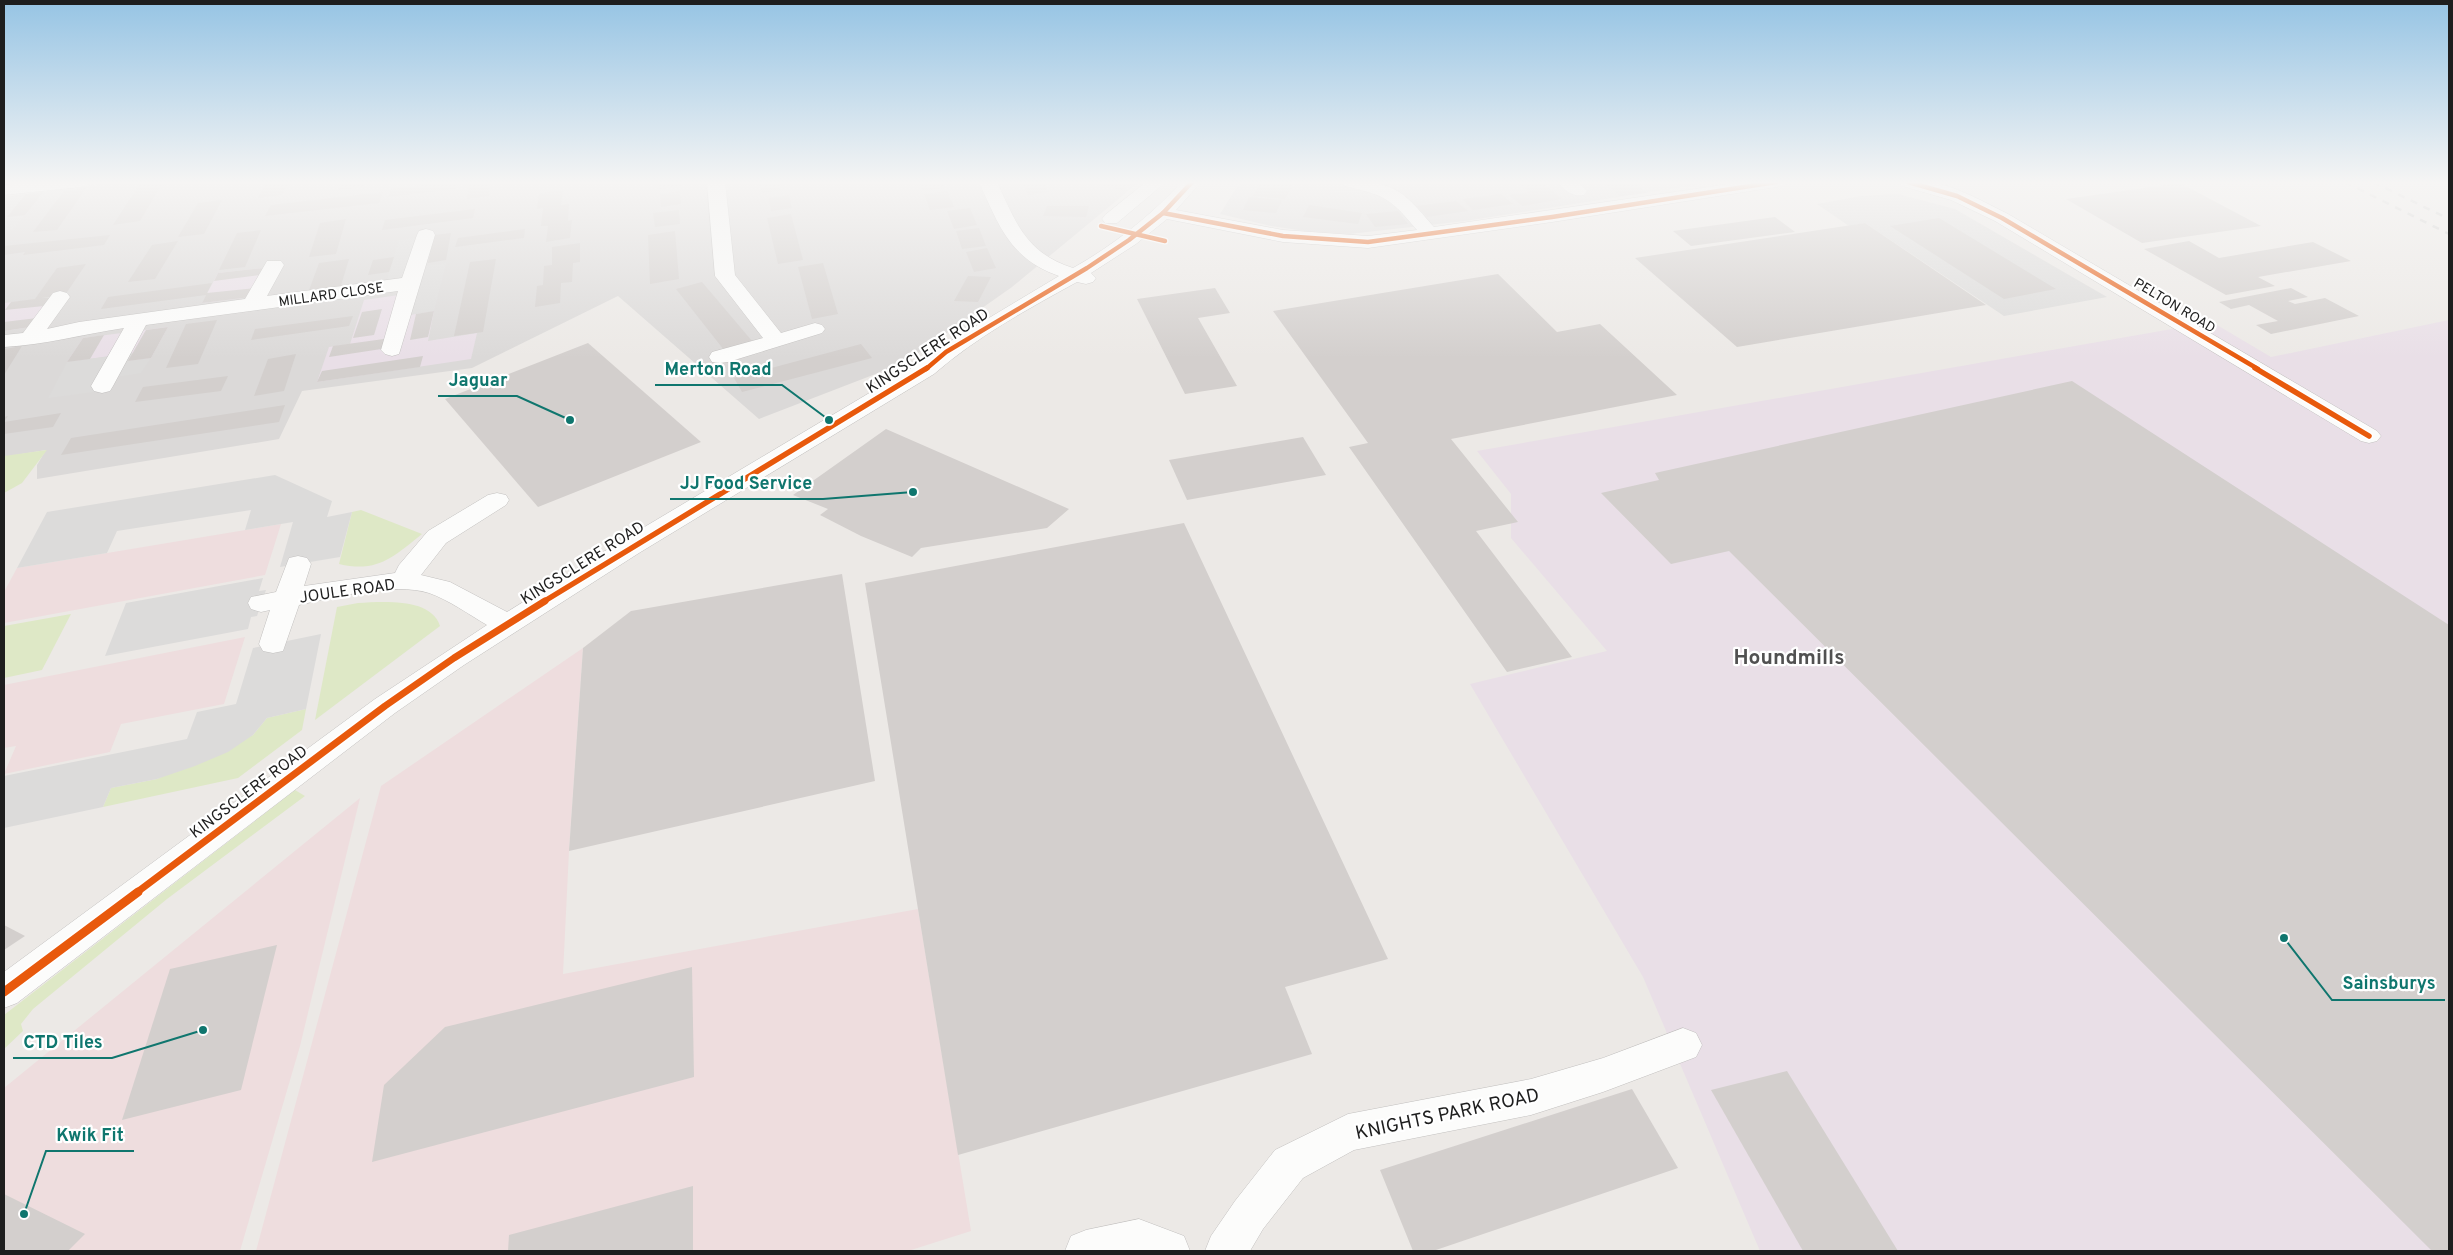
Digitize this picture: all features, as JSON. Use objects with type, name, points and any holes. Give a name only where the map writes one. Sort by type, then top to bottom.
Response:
[{"type":"street","name":"MILLARD CLOSE","points":[[392,350],[410,283],[424,241]]},
{"type":"street","points":[[722,241],[725,276],[775,339]]},
{"type":"street","points":[[1017,241],[1022,248],[1030,270],[1054,292]]},
{"type":"street","name":"KINGSCLERE ROAD","points":[[4,992],[385,706],[507,624],[630,547],[926,369],[955,357],[1054,292],[1081,277],[1130,241]]},
{"type":"street","points":[[1343,241],[1379,241]]},
{"type":"street","name":"PELTON ROAD","points":[[2040,241],[2369,436]]},
{"type":"street","points":[[1022,248],[1042,264],[1081,277]]},
{"type":"street","name":"MILLARD CLOSE","points":[[252,305],[274,265]]},
{"type":"street","name":"MILLARD CLOSE","points":[[4,341],[29,339],[79,328],[410,283]]},
{"type":"street","points":[[29,339],[60,297]]},
{"type":"street","points":[[102,386],[138,321]]},
{"type":"street","points":[[720,357],[775,339],[815,329]]},
{"type":"street","name":"JOULE ROAD","points":[[408,581],[408,570],[437,538],[497,500]]},
{"type":"street","name":"JOULE ROAD","points":[[273,644],[274,601],[298,564]]},
{"type":"street","name":"JOULE ROAD","points":[[274,601],[358,586],[408,581],[434,586],[507,624]]},
{"type":"street","name":"KNIGHTS PARK ROAD","points":[[1226,1251],[1249,1215],[1289,1164],[1348,1133],[1531,1097],[1603,1075],[1683,1045]]},
{"type":"street","points":[[1086,1251],[1139,1240],[1169,1251]]},
{"type":"shaded area","points":[[4,241],[1068,241],[1012,287],[904,363],[759,419],[618,296],[472,368],[302,391],[279,439],[37,479],[37,465],[46,450],[4,457]]},
{"type":"shaded area","points":[[399,241],[414,241],[404,277],[387,279]]},
{"type":"shaded area","points":[[1891,241],[2010,241],[2107,297],[2004,316]]},
{"type":"shaded area","points":[[446,263],[434,311],[410,315],[423,266]]},
{"type":"shaded area","points":[[264,268],[251,297],[202,303],[218,273]]},
{"type":"shaded area","points":[[399,295],[393,317],[434,311],[428,341],[477,333],[471,359],[317,382],[329,347],[350,344],[364,300]]},
{"type":"shaded area","points":[[50,298],[30,327],[4,331],[4,303]]},
{"type":"shaded area","points":[[2449,320],[2449,1251],[1760,1251],[1643,977],[1470,684],[1607,651],[1511,538],[1511,494],[1477,451],[2212,322],[2271,357]]},
{"type":"shaded area","points":[[168,327],[151,358],[128,361],[132,353],[67,362],[83,338]]},
{"type":"shaded area","points":[[133,353],[129,361],[151,358],[141,373],[116,377],[109,390],[48,398],[67,362]]},
{"type":"shaded area","points":[[275,475],[332,501],[327,517],[352,512],[340,557],[280,567],[293,522],[245,530],[251,510],[117,531],[107,553],[17,568],[47,512]]},
{"type":"shaded area","points":[[281,524],[265,575],[4,623],[4,592],[17,568]]},
{"type":"shaded area","points":[[263,578],[259,591],[266,590],[257,616],[251,617],[248,629],[105,656],[126,603]]},
{"type":"shaded area","points":[[321,634],[306,709],[267,718],[253,735],[228,752],[195,766],[157,779],[111,788],[103,807],[4,828],[4,776],[187,739],[197,712],[236,704],[253,648]]},
{"type":"shaded area","points":[[245,637],[224,704],[121,724],[110,752],[4,774],[16,746],[4,748],[4,685]]},
{"type":"shaded area","points":[[583,648],[569,851],[563,974],[918,909],[971,1231],[908,1251],[256,1251],[381,786]]},
{"type":"shaded area","points":[[360,798],[300,1046],[240,1251],[4,1251],[4,1088]]},
{"type":"green space","points":[[47,450],[22,483],[4,493],[4,456]]},
{"type":"green space","points":[[361,510],[422,534],[393,556],[375,565],[353,566],[339,564],[352,512]]},
{"type":"green space","points":[[392,602],[416,606],[427,610],[435,617],[440,626],[315,720],[337,607],[358,603]]},
{"type":"green space","points":[[71,614],[42,670],[4,678],[4,626]]},
{"type":"green space","points":[[306,709],[302,730],[238,778],[103,807],[111,788],[157,779],[253,735],[267,718]]},
{"type":"green space","points":[[295,790],[305,796],[167,899],[33,1009],[21,1024],[23,1031],[4,1049],[4,1015]]},
{"type":"building","points":[[56,241],[107,241],[104,245],[23,255],[25,252],[4,255],[4,246]]},
{"type":"building","points":[[178,241],[155,279],[128,282],[152,245]]},
{"type":"building","points":[[233,241],[256,241],[245,267],[219,270]]},
{"type":"building","points":[[314,241],[340,241],[336,254],[309,257]]},
{"type":"building","points":[[433,241],[450,241],[446,260],[428,263]]},
{"type":"building","points":[[457,241],[504,241],[455,247]]},
{"type":"building","points":[[648,241],[676,241],[679,279],[650,284]]},
{"type":"building","points":[[772,241],[798,241],[803,260],[778,264]]},
{"type":"building","points":[[959,241],[984,241],[986,246],[962,249]]},
{"type":"building","points":[[1684,241],[1731,241],[1691,246]]},
{"type":"building","points":[[1750,241],[1891,241],[1986,305],[1737,347],[1635,258]]},
{"type":"building","points":[[1913,241],[1976,241],[2056,289],[2004,299]]},
{"type":"building","points":[[2138,241],[2159,241],[2142,243]]},
{"type":"building","points":[[2189,241],[2219,258],[2313,242],[2351,261],[2258,277],[2275,286],[2226,295],[2144,249]]},
{"type":"building","points":[[580,243],[580,262],[573,263],[572,282],[561,283],[560,303],[535,307],[537,286],[543,285],[544,266],[552,265],[552,247]]},
{"type":"building","points":[[987,248],[996,268],[974,272],[966,252]]},
{"type":"building","points":[[394,257],[389,272],[368,275],[373,260]]},
{"type":"building","points":[[349,259],[340,289],[308,293],[319,263]]},
{"type":"building","points":[[496,259],[483,332],[454,336],[470,262]]},
{"type":"building","points":[[823,263],[838,314],[812,319],[798,267]]},
{"type":"building","points":[[86,264],[65,295],[41,298],[50,298],[44,306],[5,310],[11,302],[35,299],[57,268]]},
{"type":"building","points":[[264,268],[260,275],[214,281],[218,273]]},
{"type":"building","points":[[1498,274],[1557,332],[1600,324],[1677,395],[1451,439],[1518,522],[1476,531],[1572,657],[1507,672],[1349,447],[1368,443],[1273,311]]},
{"type":"building","points":[[968,276],[991,277],[978,302],[954,301]]},
{"type":"building","points":[[702,282],[752,341],[724,350],[676,289]]},
{"type":"building","points":[[212,283],[207,293],[256,288],[251,297],[202,303],[206,295],[101,309],[108,297]]},
{"type":"building","points":[[1215,288],[1230,313],[1198,318],[1237,386],[1185,394],[1137,299]]},
{"type":"building","points":[[2291,288],[2308,297],[2288,301],[2295,304],[2325,298],[2359,316],[2271,334],[2256,325],[2278,321],[2249,305],[2231,309],[2219,302]]},
{"type":"building","points":[[382,309],[374,335],[353,338],[362,312]]},
{"type":"building","points":[[434,311],[428,337],[410,340],[416,314]]},
{"type":"building","points":[[353,316],[349,326],[251,340],[255,329]]},
{"type":"building","points":[[37,318],[30,327],[4,331],[4,322]]},
{"type":"building","points":[[217,320],[198,364],[166,368],[186,324]]},
{"type":"building","points":[[168,327],[151,358],[128,361],[146,330]]},
{"type":"building","points":[[104,335],[90,359],[67,362],[83,338]]},
{"type":"building","points":[[391,338],[388,348],[329,357],[333,346]]},
{"type":"building","points":[[588,343],[701,442],[538,507],[445,399]]},
{"type":"building","points":[[861,344],[872,358],[742,392],[734,378]]},
{"type":"building","points":[[22,346],[4,375],[4,349]]},
{"type":"building","points":[[296,354],[284,391],[254,396],[268,359]]},
{"type":"building","points":[[423,356],[420,367],[317,382],[322,371]]},
{"type":"building","points":[[228,376],[221,391],[135,402],[143,387]]},
{"type":"building","points":[[2072,381],[2449,625],[2449,1251],[2432,1251],[1729,551],[1671,564],[1601,493],[1659,480],[1655,473]]},
{"type":"building","points":[[285,405],[279,422],[61,455],[71,438]]},
{"type":"building","points":[[61,413],[53,427],[4,434],[4,422]]},
{"type":"building","points":[[886,429],[1069,509],[1047,528],[921,548],[912,557],[861,536],[820,515],[828,509],[793,495]]},
{"type":"building","points":[[1303,437],[1326,475],[1187,500],[1169,460]]},
{"type":"building","points":[[1184,523],[1388,959],[1285,987],[1312,1054],[958,1155],[865,583]]},
{"type":"building","points":[[842,574],[875,781],[569,851],[583,648],[631,611]]},
{"type":"building","points":[[4,925],[25,936],[4,950]]},
{"type":"building","points":[[277,945],[241,1090],[122,1120],[170,969]]},
{"type":"building","points":[[692,967],[694,1077],[372,1162],[384,1085],[445,1027]]},
{"type":"building","points":[[1787,1071],[1898,1251],[1803,1251],[1711,1090]]},
{"type":"building","points":[[1632,1089],[1678,1168],[1433,1251],[1413,1251],[1380,1170]]},
{"type":"building","points":[[693,1186],[693,1251],[508,1251],[509,1235]]},
{"type":"building","points":[[4,1194],[85,1234],[68,1251],[4,1251]]},
{"type":"cycle path","points":[[4,992],[385,706],[454,658],[630,547],[926,369],[946,352],[1032,299],[1087,268],[1128,241]]},
{"type":"cycle path","points":[[1348,241],[1379,241]]},
{"type":"cycle path","points":[[2041,241],[2369,436]]},
{"type":"place","name":"Jaguar","points":[[570,420]]},
{"type":"place","name":"Merton Road","points":[[829,420]]},
{"type":"place","name":"JJ Food Service","points":[[913,492]]},
{"type":"place","name":"Sainsburys","points":[[2284,938]]},
{"type":"place","name":"CTD Tiles","points":[[203,1030]]},
{"type":"place","name":"Kwik Fit","points":[[24,1214]]},
{"type":"district","name":"Houndmills","points":[[1789,657]]}]
